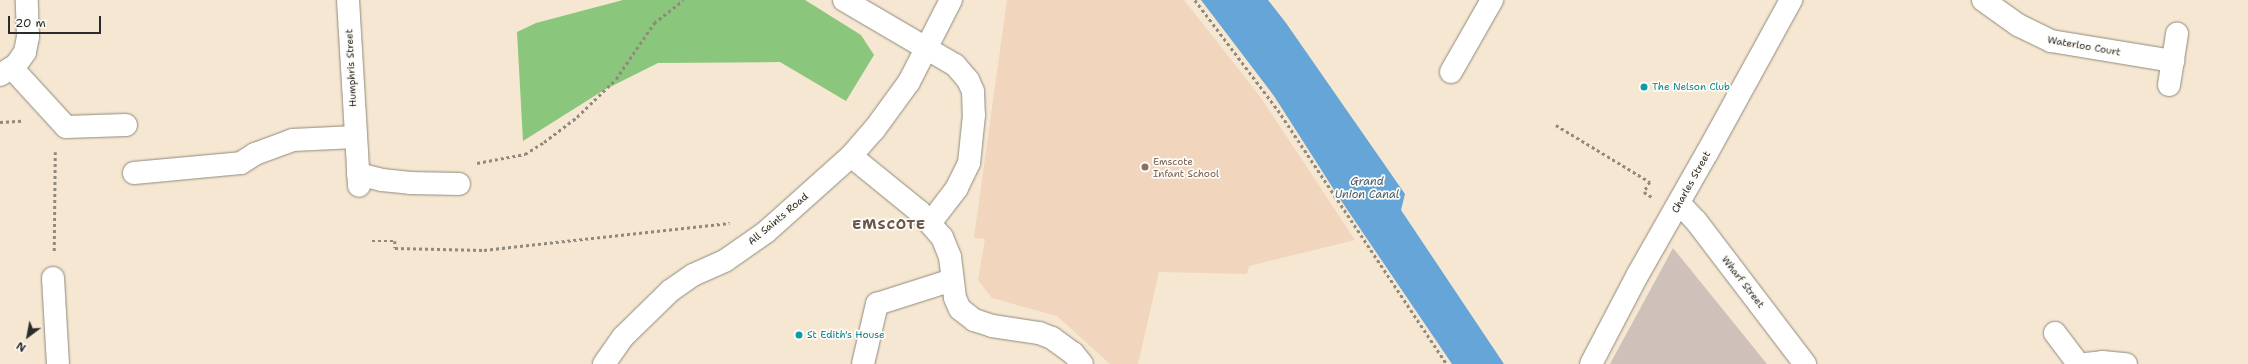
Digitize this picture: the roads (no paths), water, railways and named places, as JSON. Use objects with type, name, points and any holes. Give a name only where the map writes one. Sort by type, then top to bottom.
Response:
[{"type":"street","points":[[27,0],[28,37],[25,52],[6,72],[66,127],[126,125]]},
{"type":"street","name":"Humphris Street","points":[[348,0],[358,180],[382,180],[410,184],[459,184]]},
{"type":"street","points":[[844,0],[955,66],[962,72],[973,91],[974,99],[969,163],[957,188],[931,222]]},
{"type":"street","name":"All Saints Road","points":[[604,364],[623,337],[670,291],[693,275],[726,260],[766,232],[851,156],[874,130],[908,82],[951,0]]},
{"type":"street","points":[[1451,72],[1492,0]]},
{"type":"street","name":"Charles Street","points":[[1591,364],[1637,276],[1790,0]]},
{"type":"street","name":"Waterloo Court","points":[[1983,0],[2018,25],[2051,41],[2173,61]]},
{"type":"street","points":[[2169,85],[2177,34]]},
{"type":"street","points":[[134,173],[241,163],[255,154],[293,140],[355,137]]},
{"type":"street","points":[[851,156],[900,194],[931,222],[942,237],[950,257],[955,298],[960,309],[974,320],[992,326],[1039,333],[1052,338],[1073,353],[1082,364]]},
{"type":"street","name":"Wharf Street","points":[[1677,206],[1696,221],[1805,364]]},
{"type":"street","points":[[53,278],[58,364]]},
{"type":"street","points":[[863,364],[877,304],[952,280]]},
{"type":"street","points":[[2055,332],[2078,364]]},
{"type":"street","points":[[2086,364],[2102,362],[2126,364]]},
{"type":"water","name":"Grand Union Canal","points":[[1201,0],[1268,0],[1286,23],[1405,194],[1401,210],[1504,364],[1452,364],[1338,196],[1274,96]]},
{"type":"place","name":"The Nelson Club","points":[[1644,87]]},
{"type":"place","name":"Emscote Infant School","points":[[1145,167]]},
{"type":"place","name":"St Edith's House","points":[[799,335]]},
{"type":"district","name":"EMSCOTE","points":[[889,224]]}]
